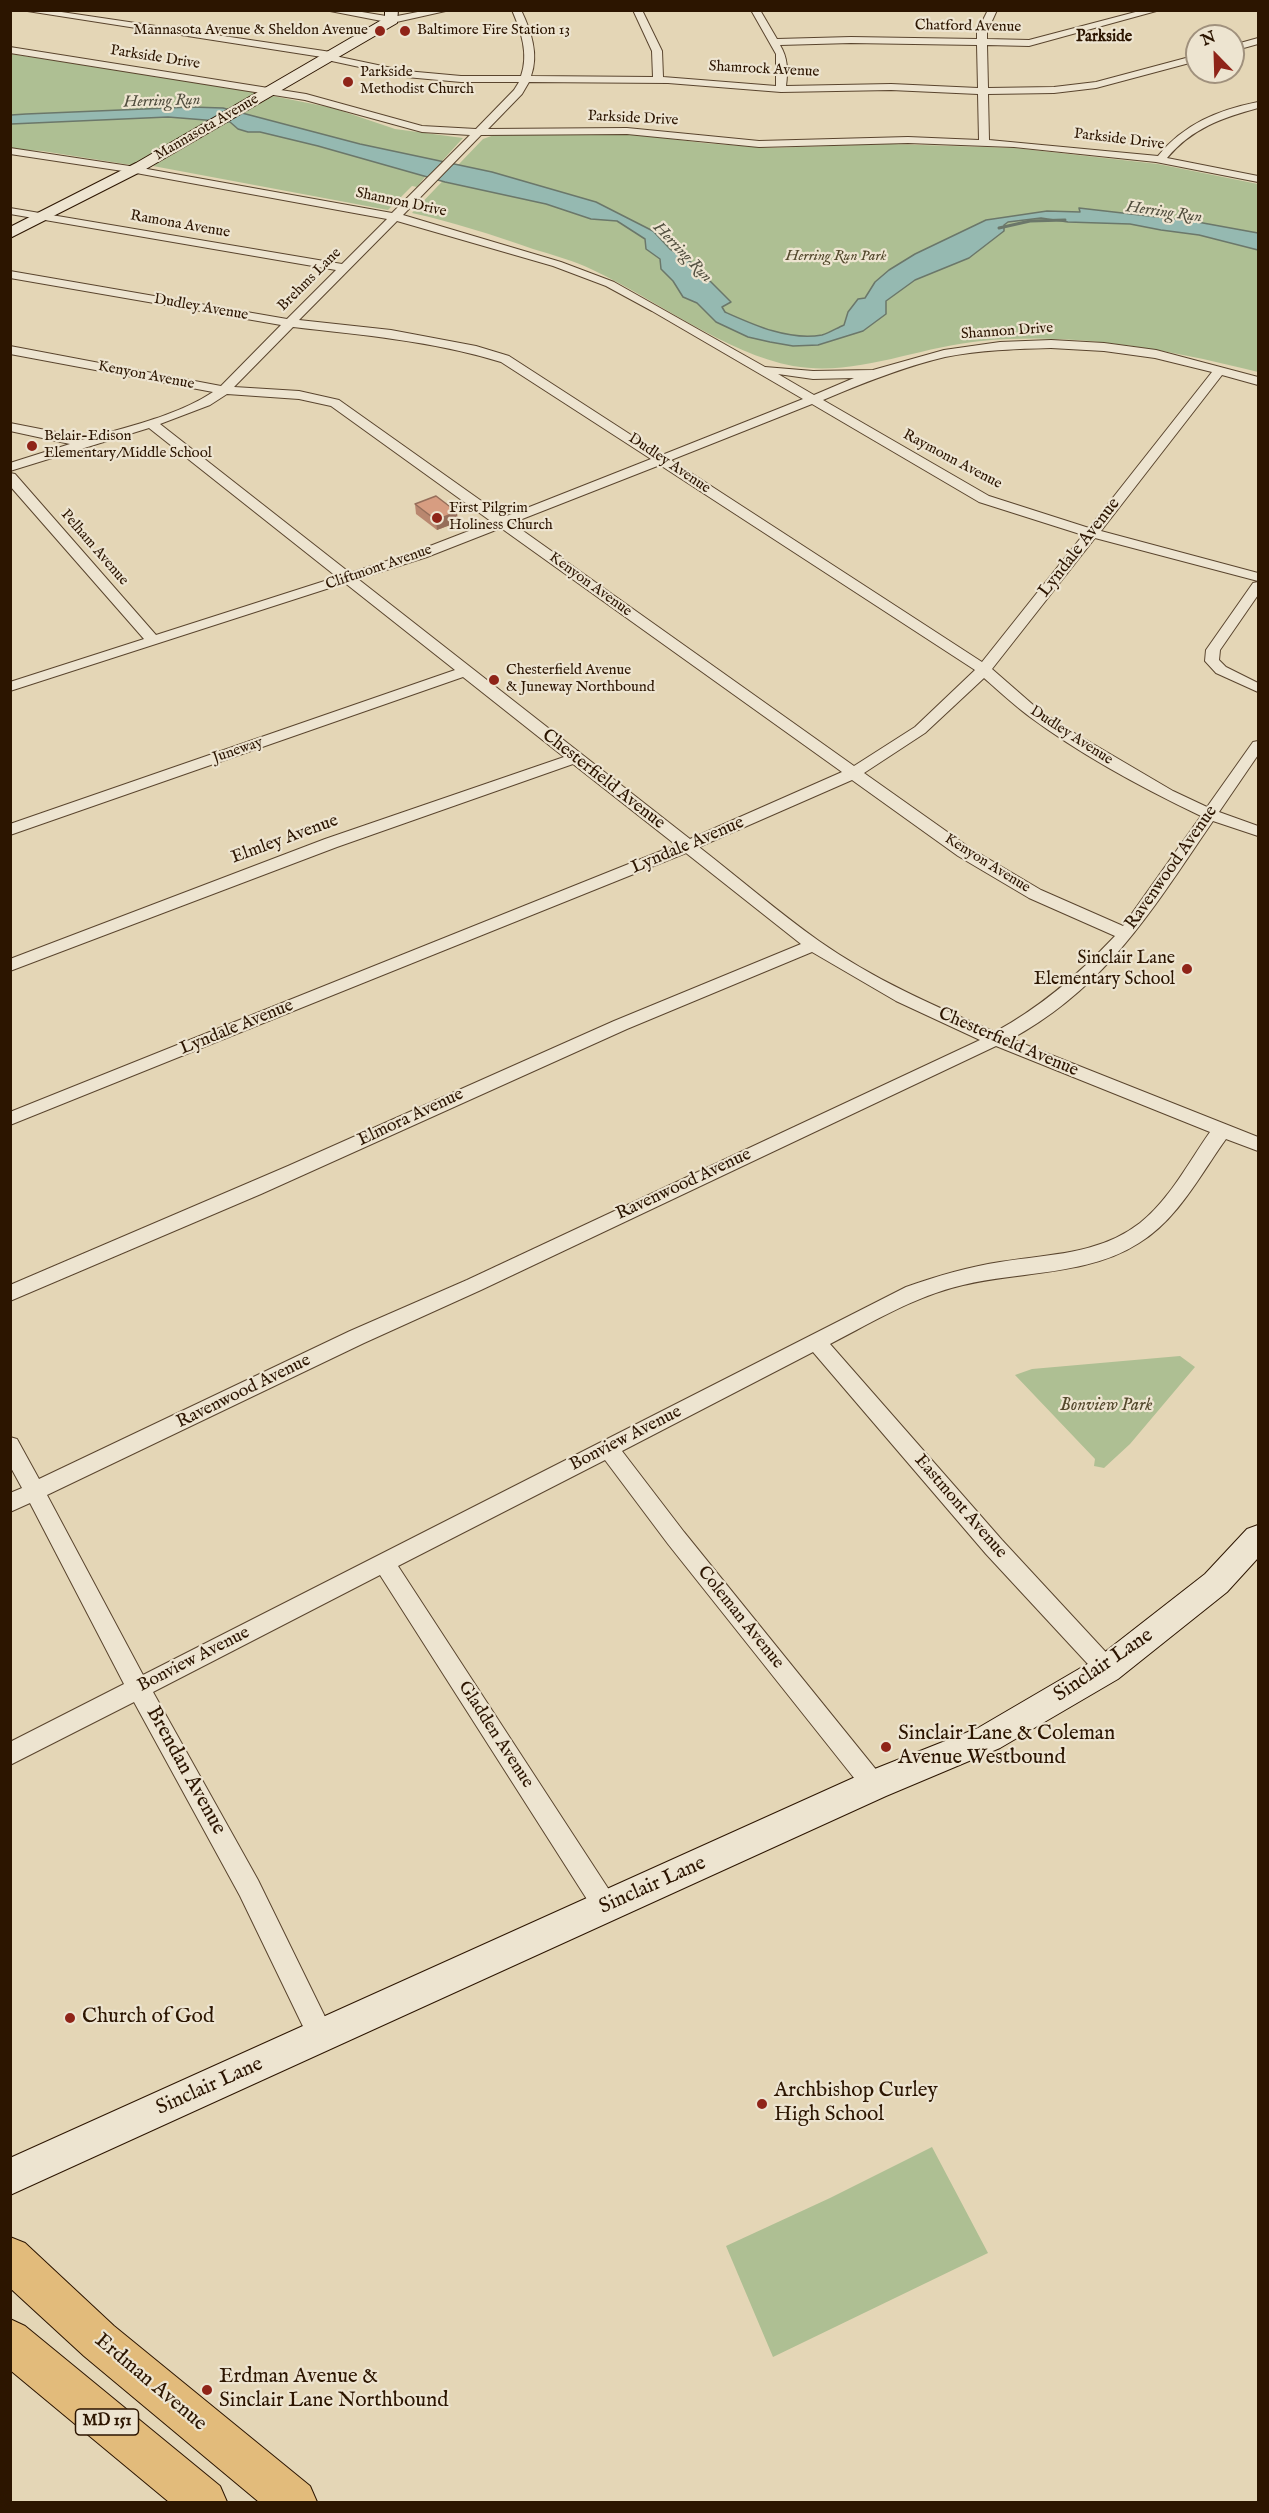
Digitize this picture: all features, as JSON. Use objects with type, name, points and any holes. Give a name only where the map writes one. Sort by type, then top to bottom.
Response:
[{"type":"main road","name":"Erdman Avenue","points":[[10,2258],[99,2341],[294,2502]]},
{"type":"main road","name":"MD 151","points":[[10,2341],[204,2502]]},
{"type":"street","name":"Shamrock Avenue","points":[[25,10],[329,56],[414,75],[470,79],[658,80],[781,89],[891,87],[983,91],[1047,90],[1095,85],[1185,61]]},
{"type":"street","points":[[329,10],[392,15],[446,10]]},
{"type":"street","name":"Brehms Lane","points":[[10,467],[151,423],[206,402],[224,390],[518,92],[525,80],[531,51],[516,10]]},
{"type":"street","points":[[638,10],[657,48],[660,69],[658,80]]},
{"type":"street","points":[[755,10],[775,42],[783,64],[781,89]]},
{"type":"street","points":[[984,142],[982,32],[993,10]]},
{"type":"street","name":"Chatford Avenue","points":[[775,42],[851,40],[982,44],[1035,42],[1156,10]]},
{"type":"street","name":"Mannasota Avenue","points":[[10,233],[136,170],[329,56],[392,15]]},
{"type":"street","name":"Parkside Drive","points":[[10,50],[334,103],[412,128],[480,132],[627,131],[759,144],[908,140],[984,142],[1088,150],[1160,160],[1258,179]]},
{"type":"street","points":[[1160,160],[1173,143],[1189,129],[1208,120],[1258,105]]},
{"type":"street","name":"Shannon Drive","points":[[10,152],[31,153],[136,170],[395,217],[455,231],[610,284],[812,400]]},
{"type":"street","name":"Ramona Avenue","points":[[10,211],[345,268]]},
{"type":"street","name":"Dudley Avenue","points":[[10,274],[290,323],[391,334],[494,355],[520,367],[984,670],[1034,713],[1066,734],[1167,794],[1210,814],[1258,831]]},
{"type":"street","name":"Shannon Drive","points":[[758,367],[813,375],[874,374],[944,354],[1027,344],[1127,350],[1220,370],[1258,381]]},
{"type":"street","name":"Kenyon Avenue","points":[[10,350],[224,390],[299,395],[335,404],[980,863],[1035,894],[1126,934]]},
{"type":"street","name":"Lyndale Avenue","points":[[10,1119],[688,847],[854,773],[920,730],[984,670],[1220,370]]},
{"type":"street","name":"Cliftmont Avenue","points":[[10,687],[422,554],[874,374]]},
{"type":"street","name":"Raymonn Avenue","points":[[812,400],[984,499],[1258,578]]},
{"type":"street","name":"Chesterfield Avenue","points":[[151,423],[688,847],[840,964],[891,992],[996,1040],[1258,1144]]},
{"type":"street","points":[[10,427],[71,439],[82,446]]},
{"type":"street","name":"Pelham Avenue","points":[[10,477],[153,641]]},
{"type":"street","points":[[1258,586],[1214,650],[1212,661],[1221,670],[1258,688]]},
{"type":"street","name":"Juneway","points":[[10,830],[465,671]]},
{"type":"street","name":"Ravenwood Avenue","points":[[10,1503],[357,1337],[474,1285],[996,1040],[1033,1019],[1072,988],[1126,934],[1258,745]]},
{"type":"street","name":"Elmley Avenue","points":[[10,965],[331,843],[576,759]]},
{"type":"street","name":"Elmora Avenue","points":[[10,1294],[327,1156],[544,1058],[667,1005],[794,955],[813,945]]},
{"type":"street","name":"Bonview Avenue","points":[[10,1754],[913,1292],[948,1279],[1083,1259],[1128,1242],[1157,1219],[1222,1130]]},
{"type":"street","name":"Eastmont Avenue","points":[[816,1342],[994,1548],[1107,1669]]},
{"type":"street","name":"Brendan Avenue","points":[[10,1445],[138,1688],[249,1888],[321,2036]]},
{"type":"street","name":"Coleman Avenue","points":[[608,1448],[676,1538],[874,1785]]},
{"type":"street","name":"Sinclair Lane","points":[[10,2177],[874,1785],[989,1738],[1107,1669],[1216,1583],[1258,1538]]},
{"type":"street","name":"Gladden Avenue","points":[[384,1563],[606,1907]]},
{"type":"green space","points":[[11,54],[252,91],[255,94],[131,165],[42,151],[11,149]]},
{"type":"green space","points":[[273,96],[333,108],[395,129],[463,138],[442,161],[438,160],[423,175],[425,177],[417,187],[412,186],[388,210],[153,166]]},
{"type":"green space","name":"Herring Run Park","points":[[494,135],[640,135],[768,148],[890,144],[1015,148],[1158,164],[1258,184],[1258,372],[1189,356],[1121,344],[1051,339],[1016,339],[957,344],[864,365],[840,368],[793,366],[768,360],[717,338],[617,282],[579,264],[473,229],[412,213],[483,139]]},
{"type":"green space","name":"Bonview Park","points":[[1180,1356],[1195,1367],[1130,1444],[1104,1468],[1094,1466],[1095,1459],[1015,1375],[1032,1369]]},
{"type":"green space","points":[[932,2147],[988,2253],[773,2357],[726,2246]]},
{"type":"water","name":"Herring Run","points":[[191,107],[223,108],[360,144],[492,172],[596,202],[653,231],[670,249],[692,263],[731,302],[722,307],[725,312],[772,331],[797,336],[822,335],[844,325],[848,312],[858,299],[865,298],[875,282],[889,270],[915,254],[986,220],[1047,211],[1080,212],[1079,208],[1192,221],[1258,233],[1258,250],[1199,235],[1130,224],[1068,222],[1041,218],[1008,222],[1004,225],[1004,231],[969,258],[915,280],[886,301],[886,314],[863,331],[818,345],[793,346],[748,337],[716,322],[697,303],[683,297],[673,281],[661,269],[660,259],[646,249],[645,239],[617,221],[591,219],[546,204],[445,182],[318,146],[260,132],[248,132],[238,129],[230,122],[168,117],[11,124],[11,115]]},
{"type":"building","points":[[436,496],[457,512],[436,520],[415,504]]},
{"type":"waterway","name":"Herring Run","points":[[999,228],[1030,221],[1065,220]]},
{"type":"place","name":"Mannasota Avenue & Sheldon Avenue","points":[[380,31]]},
{"type":"place","name":"Baltimore Fire Station 13","points":[[405,31]]},
{"type":"place","name":"Parkside Methodist Church","points":[[348,82]]},
{"type":"place","name":"Belair-Edison Elementary/Middle School","points":[[32,446]]},
{"type":"place","name":"First Pilgrim Holiness Church","points":[[437,518]]},
{"type":"place","name":"Chesterfield Avenue & Juneway Northbound","points":[[494,680]]},
{"type":"place","name":"Sinclair Lane Elementary School","points":[[1187,969]]},
{"type":"place","name":"Sinclair Lane & Coleman Avenue Westbound","points":[[886,1747]]},
{"type":"place","name":"Church of God","points":[[70,2018]]},
{"type":"place","name":"Archbishop Curley High School","points":[[762,2104]]},
{"type":"place","name":"Erdman Avenue & Sinclair Lane Northbound","points":[[207,2390]]},
{"type":"district","name":"Parkside","points":[[1104,38]]}]
